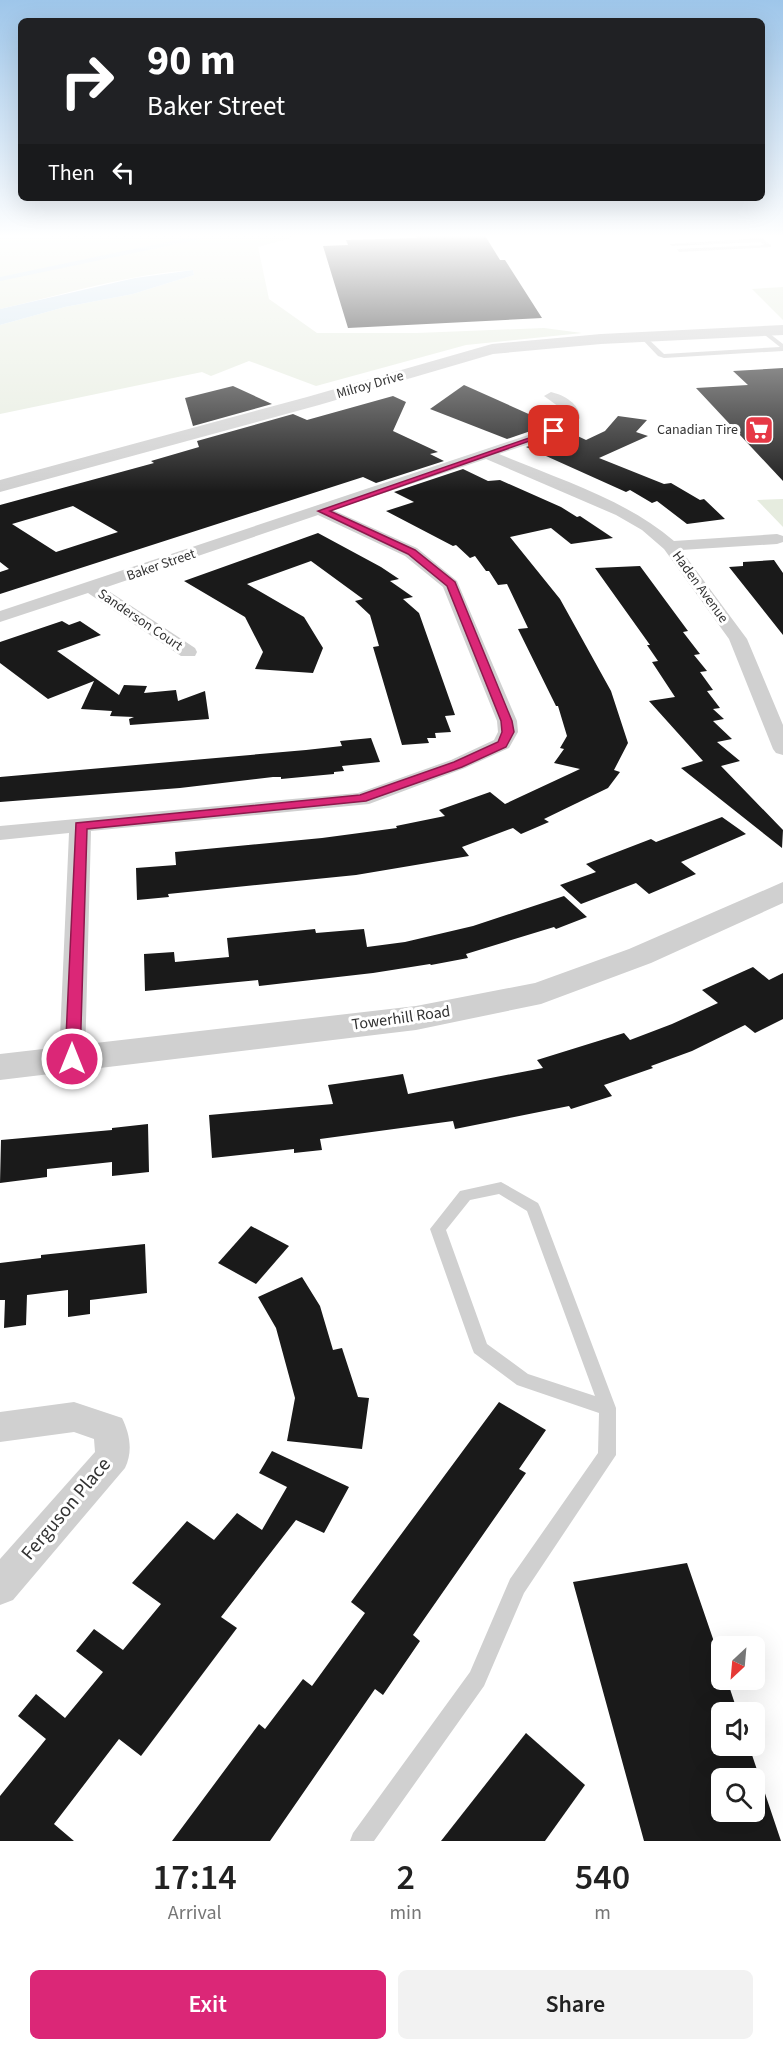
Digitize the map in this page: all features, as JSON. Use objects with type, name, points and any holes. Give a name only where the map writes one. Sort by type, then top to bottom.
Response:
[{"type":"street","name":"Milroy Drive","points":[[0,486],[492,350],[643,337],[783,330]]},
{"type":"street","name":"Baker Street","points":[[0,617],[489,455],[564,426],[573,418],[573,411],[559,399],[551,396]]},
{"type":"street","name":"Haden Avenue","points":[[489,455],[622,512],[648,527],[670,546],[738,639],[783,749]]},
{"type":"street","points":[[0,833],[361,799],[458,764],[502,744],[508,732],[507,721],[451,585],[411,552],[322,511]]},
{"type":"street","points":[[670,546],[777,539]]},
{"type":"street","name":"Sanderson Court","points":[[92,588],[188,652]]},
{"type":"street","points":[[72,1059],[80,825]]},
{"type":"street","name":"Towerhill Road","points":[[0,1067],[417,1018],[541,993],[640,956],[783,891]]},
{"type":"street","name":"Ferguson Place","points":[[0,1427],[74,1417],[110,1429],[113,1457],[0,1587]]},
{"type":"lane","points":[[763,331],[783,348]]},
{"type":"lane","points":[[643,337],[660,355],[664,356],[783,348]]},
{"type":"lane","points":[[361,1841],[477,1679],[517,1586],[606,1455],[608,1408],[533,1207],[501,1188],[465,1195],[438,1229],[480,1348],[523,1380],[608,1408]]},
{"type":"shaded area","points":[[18,320],[299,320],[317,333],[417,333],[544,328],[582,333],[466,345],[316,386],[249,361],[211,376],[202,372],[0,414],[0,325]]},
{"type":"shaded area","points":[[783,499],[783,527],[757,500]]},
{"type":"water","points":[[0,320],[18,320],[0,325]]},
{"type":"building","points":[[346,320],[505,320],[348,328]]},
{"type":"building","name":"Canadian Tire","points":[[783,368],[783,481],[696,388],[748,385],[733,371]]},
{"type":"building","points":[[464,385],[551,424],[507,439],[430,409]]},
{"type":"building","points":[[233,386],[272,404],[193,426],[185,398]]},
{"type":"building","points":[[393,396],[406,402],[393,431],[438,452],[430,454],[444,461],[376,483],[363,477],[0,594],[0,572],[9,569],[0,562],[0,505],[154,463],[151,461],[199,447],[197,441],[293,414],[307,420]],"holes":[[[73,506],[118,532],[56,552],[12,524]]]},
{"type":"building","points":[[618,416],[647,420],[636,432],[648,436],[599,458],[664,484],[671,483],[700,500],[704,499],[725,519],[687,524],[657,501],[652,503],[630,490],[626,492],[526,447],[560,436],[567,431],[586,440],[605,431]]},
{"type":"building","points":[[463,469],[488,481],[500,480],[561,507],[577,517],[580,516],[613,538],[571,544],[551,528],[510,537],[560,599],[611,691],[628,743],[614,770],[620,772],[608,788],[544,819],[549,822],[521,834],[513,828],[462,847],[469,856],[356,875],[168,894],[169,897],[137,900],[136,868],[176,865],[175,852],[322,838],[397,828],[396,826],[445,816],[439,810],[490,792],[505,804],[580,769],[554,763],[564,749],[560,748],[567,736],[558,706],[518,629],[528,628],[507,584],[498,585],[475,556],[470,558],[456,545],[453,546],[386,511],[414,502],[394,492]]},
{"type":"building","points":[[318,533],[399,579],[390,581],[413,597],[403,599],[419,613],[455,715],[445,716],[451,732],[435,733],[436,738],[427,738],[429,743],[402,745],[373,647],[379,646],[370,615],[355,601],[363,599],[311,561],[247,584],[304,617],[323,648],[313,673],[255,669],[263,652],[245,617],[184,581]]},
{"type":"building","points":[[774,560],[783,573],[783,635],[729,567],[743,566],[743,562]]},
{"type":"building","points":[[640,566],[688,631],[683,632],[700,654],[694,655],[707,671],[700,672],[713,690],[707,691],[720,708],[713,709],[724,719],[713,721],[732,739],[717,742],[740,761],[721,766],[783,830],[782,848],[681,768],[703,761],[649,701],[675,697],[652,662],[658,661],[647,645],[650,645],[595,568]]},
{"type":"building","points":[[62,621],[69,625],[80,621],[101,635],[57,651],[119,695],[124,685],[147,686],[144,693],[176,690],[178,701],[205,691],[209,719],[130,725],[129,719],[134,717],[110,716],[112,711],[81,709],[94,681],[48,699],[0,663],[0,642]]},
{"type":"building","points":[[371,738],[380,762],[342,766],[344,771],[334,772],[334,774],[281,779],[281,777],[273,777],[180,788],[0,802],[0,777],[306,750],[342,746],[340,741]]},
{"type":"building","points":[[722,817],[746,834],[681,862],[696,874],[649,894],[636,883],[581,904],[560,885],[596,872],[586,864],[651,839],[656,842]]},
{"type":"building","points":[[564,896],[587,917],[556,929],[554,927],[466,954],[468,958],[373,973],[259,986],[258,980],[145,991],[144,954],[174,952],[175,962],[229,957],[227,938],[315,929],[316,933],[364,929],[367,947],[405,942],[473,926]]},
{"type":"building","points":[[753,967],[769,980],[783,973],[783,1019],[755,1033],[745,1025],[692,1051],[651,1066],[653,1068],[604,1085],[612,1096],[571,1109],[569,1106],[455,1129],[453,1121],[320,1139],[322,1150],[294,1153],[294,1149],[212,1158],[209,1115],[333,1104],[328,1085],[403,1074],[408,1094],[543,1068],[537,1060],[624,1033],[630,1040],[718,1003],[702,990]]},
{"type":"building","points":[[148,1124],[149,1172],[112,1176],[112,1162],[47,1169],[47,1177],[0,1183],[1,1140],[112,1130],[112,1128]]},
{"type":"building","points":[[251,1226],[289,1246],[256,1284],[218,1263]]},
{"type":"building","points":[[145,1244],[147,1293],[90,1300],[90,1314],[68,1317],[68,1290],[27,1295],[26,1325],[4,1328],[5,1300],[0,1300],[0,1263],[41,1258],[41,1255]]},
{"type":"building","points":[[302,1277],[320,1306],[333,1350],[342,1348],[358,1397],[369,1398],[362,1449],[287,1441],[295,1398],[276,1328],[258,1297]]},
{"type":"building","points":[[499,1402],[546,1430],[519,1469],[526,1473],[413,1635],[420,1641],[383,1695],[375,1689],[270,1841],[172,1841],[259,1724],[265,1729],[303,1679],[312,1686],[365,1613],[351,1602]]},
{"type":"building","points":[[272,1451],[349,1487],[324,1533],[296,1520],[221,1617],[237,1628],[141,1756],[119,1739],[54,1824],[74,1841],[0,1841],[0,1796],[46,1739],[18,1716],[36,1694],[65,1718],[103,1672],[76,1651],[94,1629],[123,1650],[161,1604],[132,1583],[187,1521],[214,1540],[237,1513],[262,1530],[287,1487],[259,1473]]},
{"type":"building","points":[[687,1563],[712,1636],[711,1690],[730,1690],[734,1702],[711,1702],[711,1756],[752,1756],[756,1768],[711,1768],[711,1822],[765,1822],[765,1794],[781,1841],[644,1841],[573,1582]]},
{"type":"building","points":[[526,1733],[585,1785],[545,1841],[441,1841]]},
{"type":"place","name":"Canadian Tire","points":[[759,430]]},
{"type":"route","points":[[72,1059],[80,825],[361,799],[458,764],[502,744],[508,732],[507,721],[451,585],[411,552],[322,511],[554,431]]}]
